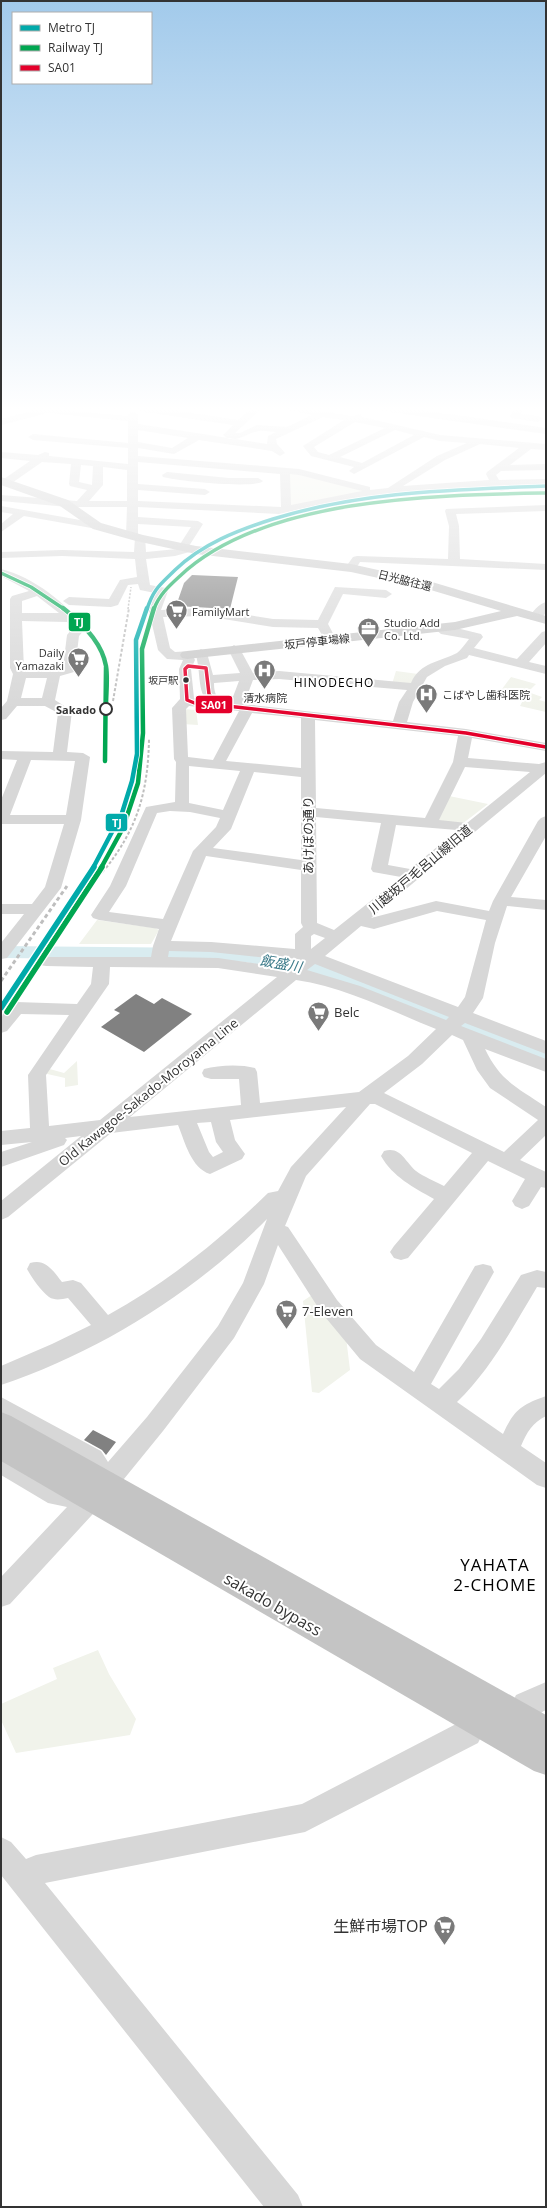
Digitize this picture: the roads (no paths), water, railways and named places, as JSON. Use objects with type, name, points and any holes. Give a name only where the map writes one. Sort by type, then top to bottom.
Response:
[{"type":"highway","name":"sakado bypass","points":[[1,1424],[65,1472],[476,1719],[546,1759]]},
{"type":"highway","name":"sakado bypass","points":[[1,1447],[65,1472]]},
{"type":"highway","name":"sakado bypass","points":[[98,1491],[546,1733]]},
{"type":"main road","points":[[77,511],[97,526]]},
{"type":"main road","name":"日光脇往還","points":[[97,526],[136,537],[186,548],[352,568],[427,585],[540,618]]},
{"type":"main road","name":"坂戸停車場線","points":[[192,658],[234,649],[440,628],[470,623],[517,612]]},
{"type":"street","name":"日光脇往還","points":[[8,511],[97,526]]},
{"type":"street","points":[[134,511],[133,520],[140,554],[144,587],[162,591],[155,611],[157,614],[164,650],[172,656],[192,658],[206,674],[210,700],[218,706]]},
{"type":"street","points":[[450,511],[454,526],[454,562]]},
{"type":"street","points":[[532,511],[546,517]]},
{"type":"street","points":[[1,529],[22,513]]},
{"type":"street","points":[[1,555],[60,553],[163,554],[186,548],[198,524],[133,520]]},
{"type":"street","points":[[30,566],[36,555]]},
{"type":"street","points":[[352,568],[357,559],[546,566]]},
{"type":"street","points":[[1,572],[37,592],[71,617],[79,629],[73,635],[69,669],[54,674],[20,674]]},
{"type":"street","points":[[69,601],[114,602],[124,582],[142,580]]},
{"type":"street","points":[[322,624],[339,590],[386,594]]},
{"type":"street","points":[[1,598],[16,599],[37,592]]},
{"type":"street","points":[[1,716],[13,702],[20,674],[16,668],[16,599]]},
{"type":"street","points":[[540,618],[546,606]]},
{"type":"street","points":[[157,614],[205,612],[273,623],[322,624]]},
{"type":"street","points":[[1,625],[16,621],[71,617]]},
{"type":"street","points":[[322,624],[330,639]]},
{"type":"street","points":[[399,725],[406,702],[423,673],[440,663],[462,654],[477,637],[445,631],[440,628]]},
{"type":"street","points":[[520,664],[546,635]]},
{"type":"street","points":[[218,763],[241,708],[248,676],[234,649]]},
{"type":"street","points":[[465,650],[546,670]]},
{"type":"street","points":[[1,656],[17,656]]},
{"type":"street","points":[[184,761],[181,759],[179,708],[187,700],[185,669],[192,658]]},
{"type":"street","points":[[48,702],[54,674]]},
{"type":"street","points":[[206,674],[248,676],[280,675],[416,687]]},
{"type":"street","points":[[1,687],[17,687]]},
{"type":"street","points":[[187,700],[197,704],[466,733],[546,747]]},
{"type":"street","points":[[13,702],[48,702],[65,711],[59,756]]},
{"type":"street","name":"あけぼの通り","points":[[308,715],[309,923],[312,928]]},
{"type":"street","points":[[430,823],[460,762],[466,733]]},
{"type":"street","points":[[1,755],[83,757],[73,820],[53,888],[5,947]]},
{"type":"street","points":[[25,756],[1,819],[73,820]]},
{"type":"street","points":[[184,761],[218,763],[308,773]]},
{"type":"street","points":[[182,807],[182,764],[184,761]]},
{"type":"street","points":[[460,762],[544,768]]},
{"type":"street","points":[[160,954],[169,925],[201,851],[223,829],[249,767]]},
{"type":"street","name":"川越坂戸毛呂山線旧道","points":[[303,966],[544,768]]},
{"type":"street","points":[[169,925],[99,915],[121,880],[152,810],[157,808],[182,807],[229,816]]},
{"type":"street","points":[[308,812],[460,826],[468,829]]},
{"type":"street","points":[[389,820],[379,869],[404,872],[411,876]]},
{"type":"street","points":[[1,1595],[98,1491],[155,1424],[226,1332],[253,1284],[274,1231],[284,1200],[298,1172],[366,1097],[415,1060],[455,1021],[474,998],[494,917],[501,901],[545,825]]},
{"type":"street","points":[[201,851],[308,866]]},
{"type":"street","points":[[501,901],[546,904]]},
{"type":"street","points":[[358,920],[374,924],[436,906],[494,917]]},
{"type":"street","points":[[1,909],[37,909]]},
{"type":"street","points":[[46,961],[102,962],[211,947],[297,956],[303,951],[303,934],[312,928],[337,937]]},
{"type":"street","points":[[160,954],[218,963],[303,966],[455,1021],[470,1036],[486,1070],[497,1083],[546,1116]]},
{"type":"street","points":[[40,1134],[37,1075],[100,984],[102,962]]},
{"type":"street","points":[[303,966],[315,977],[546,1048]]},
{"type":"street","name":"Old Kawagoe-Sakado-Moroyama Line","points":[[1,1212],[102,1128],[303,966]]},
{"type":"street","points":[[1,1027],[16,1008],[81,1010]]},
{"type":"street","points":[[470,1036],[546,1066]]},
{"type":"street","points":[[211,1072],[248,1072],[251,1110]]},
{"type":"street","points":[[1,1138],[70,1132],[251,1110],[377,1097],[542,1179],[522,1201]]},
{"type":"street","points":[[184,1118],[200,1155],[210,1167],[235,1154],[226,1142],[219,1114]]},
{"type":"street","points":[[507,1161],[546,1123]]},
{"type":"street","points":[[1,1160],[62,1138],[70,1132]]},
{"type":"street","points":[[401,1252],[484,1151]]},
{"type":"street","points":[[391,1156],[409,1176],[446,1196]]},
{"type":"street","points":[[1,1376],[68,1348],[106,1328],[189,1275],[221,1249],[274,1198],[284,1200]]},
{"type":"street","points":[[274,1231],[281,1234],[329,1306],[368,1352],[546,1477]]},
{"type":"street","points":[[38,1269],[57,1291],[73,1289],[106,1328]]},
{"type":"street","points":[[417,1387],[483,1272]]},
{"type":"street","points":[[440,1403],[458,1387],[492,1344],[529,1281],[537,1278],[546,1280]]},
{"type":"street","points":[[508,1450],[523,1418],[536,1409],[546,1406]]},
{"type":"street","points":[[1,1407],[93,1458],[98,1491]]},
{"type":"street","points":[[1,1463],[57,1495],[98,1491]]},
{"type":"street","points":[[519,1718],[526,1704],[546,1696]]},
{"type":"street","points":[[24,1881],[36,1870],[305,1818],[468,1733],[476,1719]]},
{"type":"street","points":[[1,1852],[286,2207]]},
{"type":"waterway","name":"飯盛川","points":[[1,952],[211,954],[245,956],[314,968],[546,1056]]},
{"type":"railway","points":[[128,609],[131,587]]},
{"type":"railway","points":[[113,701],[129,608]]},
{"type":"railway","points":[[106,868],[126,838],[139,808],[146,775],[149,739]]},
{"type":"railway","points":[[56,926],[106,867]]},
{"type":"railway","points":[[1,981],[67,886]]},
{"type":"metro line","name":"TJ","points":[[1,1008],[93,868],[122,813],[132,781],[137,754],[136,640],[153,592],[191,555],[244,528],[299,511]]},
{"type":"rail line","name":"TJ","points":[[7,1012],[96,876],[117,840],[128,816],[138,783],[143,750],[143,644],[153,609],[158,598],[194,562],[237,538],[286,521],[331,511]]},
{"type":"rail line","name":"TJ","points":[[1,573],[47,596],[76,618],[88,631],[98,645],[105,660],[107,677],[106,706]]},
{"type":"rail line","name":"TJ","points":[[105,761],[106,667]]},
{"type":"place","name":"FamilyMart","points":[[176,630]]},
{"type":"place","name":"Studio Add Co. Ltd.","points":[[368,648]]},
{"type":"place","name":"Daily Yamazaki","points":[[79,678]]},
{"type":"place","name":"坂戸駅","points":[[186,680]]},
{"type":"place","name":"清水病院","points":[[265,690]]},
{"type":"place","name":"Sakado","points":[[106,709]]},
{"type":"place","name":"こばやし歯科医院","points":[[427,714]]},
{"type":"place","name":"Belc","points":[[319,1032]]},
{"type":"place","name":"7-Eleven","points":[[286,1330]]},
{"type":"place","name":"生鮮市場TOP","points":[[444,1946]]},
{"type":"district","name":"HINODECHO","points":[[334,682]]},
{"type":"district","name":"YAHATA 2-CHOME","points":[[495,1574]]}]
